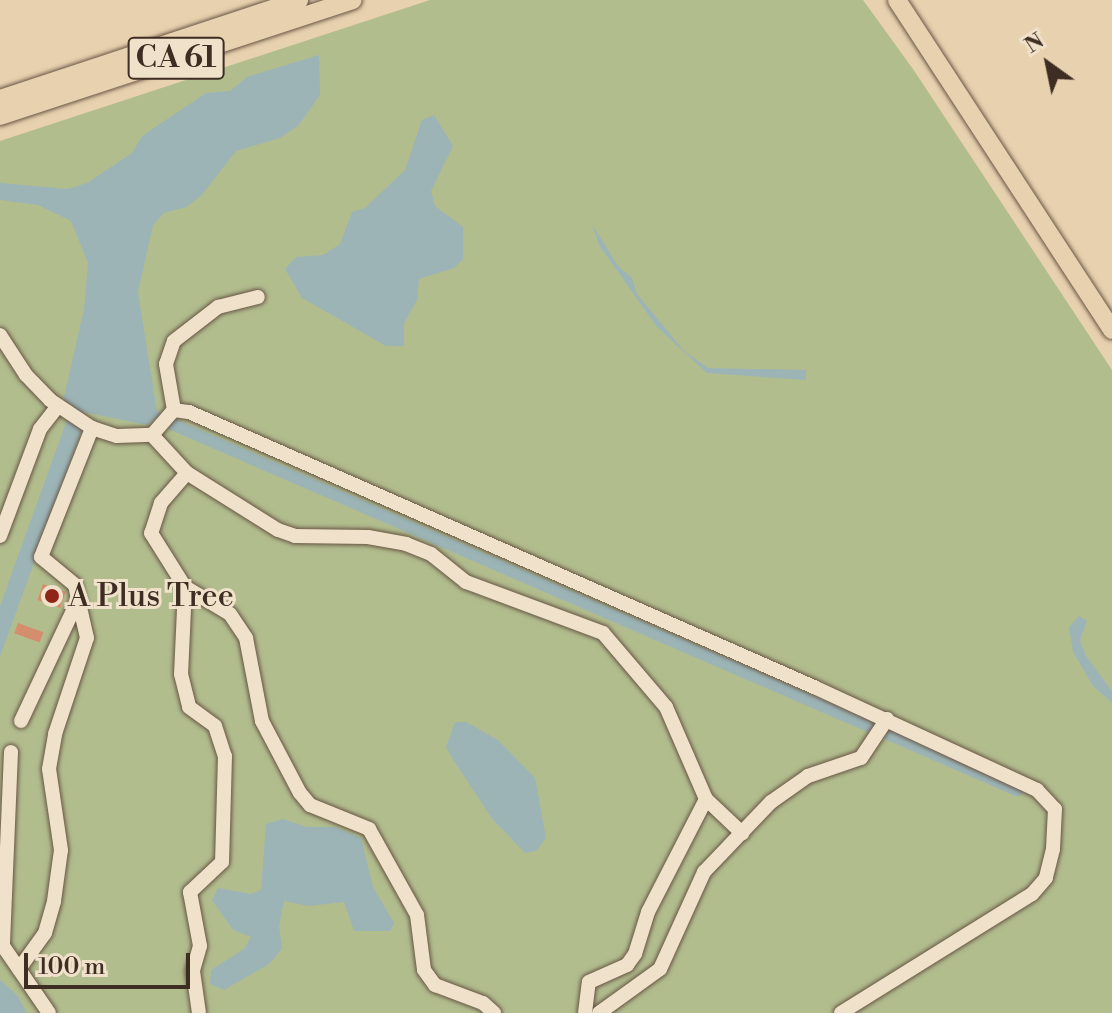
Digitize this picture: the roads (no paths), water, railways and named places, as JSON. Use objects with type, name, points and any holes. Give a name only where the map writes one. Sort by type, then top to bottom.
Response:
[{"type":"main road","name":"CA 61","points":[[0,99],[299,0]]},
{"type":"main road","name":"CA 61","points":[[0,116],[352,0]]},
{"type":"main road","points":[[897,0],[1112,330]]},
{"type":"lane","points":[[174,410],[166,364],[174,341],[218,307],[258,297]]},
{"type":"lane","points":[[0,335],[26,375],[61,409],[88,426],[117,436],[152,435],[174,410]]},
{"type":"lane","points":[[0,536],[40,429],[61,409]]},
{"type":"lane","points":[[174,410],[189,412],[887,719],[1037,790],[1055,809],[1053,849],[1046,878],[1032,894],[841,1013]]},
{"type":"lane","points":[[19,969],[45,933],[59,875],[49,769],[55,734],[87,638],[75,585],[41,557],[88,426]]},
{"type":"lane","points":[[152,435],[187,473],[278,530],[295,536],[368,537],[406,544],[431,554],[466,582],[603,633],[666,707],[706,799],[742,833]]},
{"type":"lane","points":[[187,473],[161,503],[151,533],[185,587],[230,614],[246,638],[262,721],[300,793],[310,805],[369,829],[417,915],[424,970],[435,985],[483,1003],[494,1013]]},
{"type":"lane","points":[[185,587],[183,685],[189,707],[215,726],[225,756],[222,862],[190,892],[200,946],[193,971],[199,1013]]},
{"type":"lane","points":[[21,721],[78,600]]},
{"type":"lane","points":[[599,1013],[660,969],[704,872],[742,833],[787,789],[870,751],[887,719]]},
{"type":"lane","points":[[11,752],[3,946],[46,1012]]},
{"type":"lane","points":[[585,1013],[589,982],[627,965],[635,954],[648,912],[706,799]]},
{"type":"water","points":[[319,55],[320,95],[298,126],[280,138],[236,151],[201,196],[186,207],[164,213],[153,225],[138,292],[158,418],[147,425],[83,412],[82,430],[0,657],[0,606],[67,420],[64,397],[84,309],[88,263],[71,221],[38,205],[0,200],[0,183],[68,189],[87,183],[132,153],[142,136],[206,93],[230,91],[247,77]]},
{"type":"water","points":[[434,115],[453,146],[431,191],[435,206],[463,227],[463,259],[454,268],[419,279],[417,300],[404,323],[404,346],[386,346],[302,298],[285,269],[296,257],[323,255],[340,244],[352,212],[365,208],[405,170],[422,120]]},
{"type":"water","points":[[592,224],[618,266],[632,278],[637,294],[684,351],[708,368],[806,370],[806,380],[707,373],[657,327],[599,245]]},
{"type":"water","points":[[1079,616],[1087,621],[1080,640],[1086,656],[1112,691],[1112,703],[1093,686],[1073,652],[1069,627]]},
{"type":"water","points":[[455,722],[466,722],[498,740],[535,778],[546,838],[536,851],[525,853],[493,820],[454,761],[446,747]]},
{"type":"water","points":[[283,819],[307,827],[335,827],[361,838],[373,887],[394,923],[390,931],[354,931],[344,902],[308,906],[284,901],[279,926],[282,949],[269,964],[224,990],[210,984],[211,970],[244,949],[251,937],[233,930],[212,900],[218,888],[251,894],[261,890],[266,824]]},
{"type":"water","points":[[0,980],[17,995],[27,1013],[0,1013]]},
{"type":"waterway","points":[[158,418],[871,727]]},
{"type":"waterway","points":[[888,734],[1017,790]]},
{"type":"place","name":"A Plus Tree","points":[[52,596]]}]
